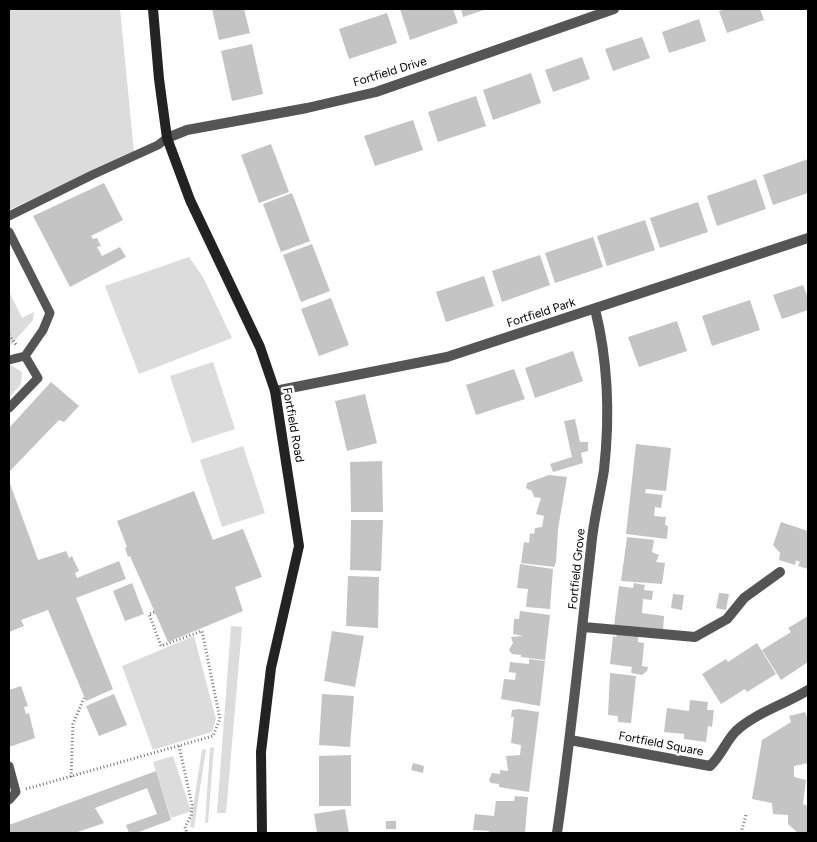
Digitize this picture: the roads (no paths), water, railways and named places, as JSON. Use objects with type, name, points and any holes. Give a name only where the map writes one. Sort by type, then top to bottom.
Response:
[{"type":"street","name":"Fortfield Road","points":[[153,9],[159,79],[167,138],[190,200],[260,347],[275,390],[299,546],[270,678],[261,752],[262,833]]},
{"type":"street","name":"Fortfield Drive","points":[[167,138],[187,130],[307,108],[376,92],[614,9]]},
{"type":"street","name":"Fortfield Park","points":[[275,390],[447,357],[808,238]]},
{"type":"street","name":"Fortfield Grove","points":[[557,833],[584,627],[591,546],[604,470],[607,428],[605,360],[595,308]]},
{"type":"street","points":[[584,627],[695,637],[727,618],[744,598],[780,572]]},
{"type":"street","name":"Fortfield Square","points":[[570,740],[710,766],[720,757],[735,733],[745,724],[808,690]]},
{"type":"lane","points":[[9,216],[92,174],[158,145],[167,138]]},
{"type":"lane","points":[[9,232],[50,313],[43,330],[26,356],[9,360]]},
{"type":"lane","points":[[9,408],[38,378],[26,356]]},
{"type":"lane","points":[[9,766],[16,792],[9,800]]}]
